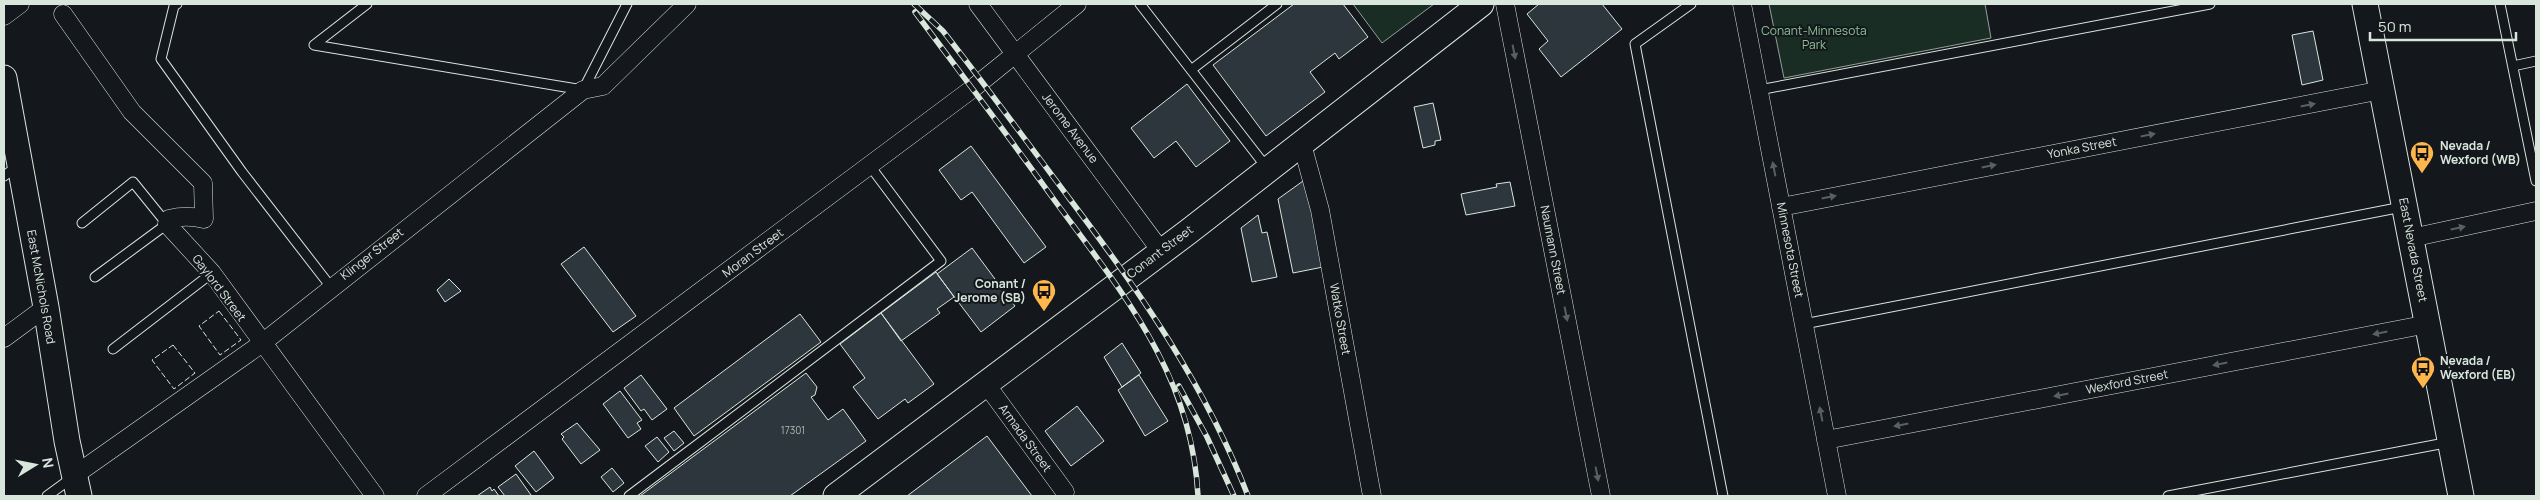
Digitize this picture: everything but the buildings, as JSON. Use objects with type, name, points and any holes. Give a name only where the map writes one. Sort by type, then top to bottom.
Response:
[{"type":"main road","name":"Conant Street","points":[[836,496],[1162,251],[1481,4]]},
{"type":"main road","name":"East Nevada Street","points":[[2365,4],[2461,496]]},
{"type":"main road","name":"East McNichols Road","points":[[4,78],[12,170],[46,308],[67,441],[77,486]]},
{"type":"street","points":[[4,16],[20,4]]},
{"type":"street","name":"Klinger Street","points":[[77,486],[261,344],[583,90],[603,86],[687,4]]},
{"type":"street","name":"Jerome Avenue","points":[[978,4],[1162,251]]},
{"type":"street","name":"Moran Street","points":[[426,496],[870,166],[1077,4]]},
{"type":"street","name":"Naumann Street","points":[[1505,4],[1601,496]]},
{"type":"street","name":"Minnesota Street","points":[[1742,4],[1838,496]]},
{"type":"street","points":[[63,14],[132,112],[203,183],[204,218],[193,216],[169,219],[167,224]]},
{"type":"street","name":"Yonka Street","points":[[1781,206],[2382,90]]},
{"type":"street","name":"Watko Street","points":[[1302,144],[1320,210],[1372,496]]},
{"type":"street","points":[[2411,238],[2536,211]]},
{"type":"street","name":"Gaylord Street","points":[[167,224],[212,273],[261,344],[375,496]]},
{"type":"street","points":[[4,338],[46,308]]},
{"type":"street","name":"Wexford Street","points":[[1826,440],[2428,324]]},
{"type":"street","name":"Armada Street","points":[[986,384],[1065,492]]},
{"type":"lane","points":[[177,4],[174,6],[161,59],[242,172],[331,287]]},
{"type":"lane","points":[[367,4],[314,46],[583,90],[627,4]]},
{"type":"lane","points":[[1140,4],[1269,169]]},
{"type":"lane","points":[[1191,70],[1277,4]]},
{"type":"lane","points":[[1691,4],[1635,44],[1723,496]]},
{"type":"lane","points":[[1759,90],[2210,4]]},
{"type":"lane","points":[[2500,4],[2536,181]]},
{"type":"lane","points":[[2512,66],[2536,61]]},
{"type":"lane","points":[[629,496],[941,261],[870,166]]},
{"type":"lane","points":[[82,223],[132,182],[167,224],[95,277]]},
{"type":"lane","points":[[1804,324],[2405,207]]},
{"type":"lane","points":[[113,350],[212,273]]},
{"type":"lane","points":[[2168,496],[2450,442]]},
{"type":"lane","name":"Klinger Street","points":[[47,496],[77,486]]},
{"type":"green space","points":[[1353,4],[1434,4],[1382,43]]},
{"type":"green space","name":"Conant-Minnesota Park","points":[[1769,4],[1985,4],[1991,38],[1784,78]]},
{"type":"railway","points":[[914,4],[943,31],[1095,233],[1146,305],[1192,378],[1231,455],[1248,496]]},
{"type":"railway","points":[[915,12],[1106,270],[1150,338],[1168,374],[1183,412],[1193,452],[1198,496]]},
{"type":"railway","points":[[1179,386],[1207,437],[1234,496]]},
{"type":"fence","points":[[219,311],[241,340],[220,355],[199,326],[219,311]]},
{"type":"fence","points":[[173,345],[195,373],[174,389],[152,360],[173,345]]},
{"type":"place","name":"Nevada / Wexford (WB)","points":[[2422,174]]},
{"type":"place","name":"Conant / Jerome (SB)","points":[[1044,312]]},
{"type":"place","name":"Nevada / Wexford (EB)","points":[[2423,389]]}]
